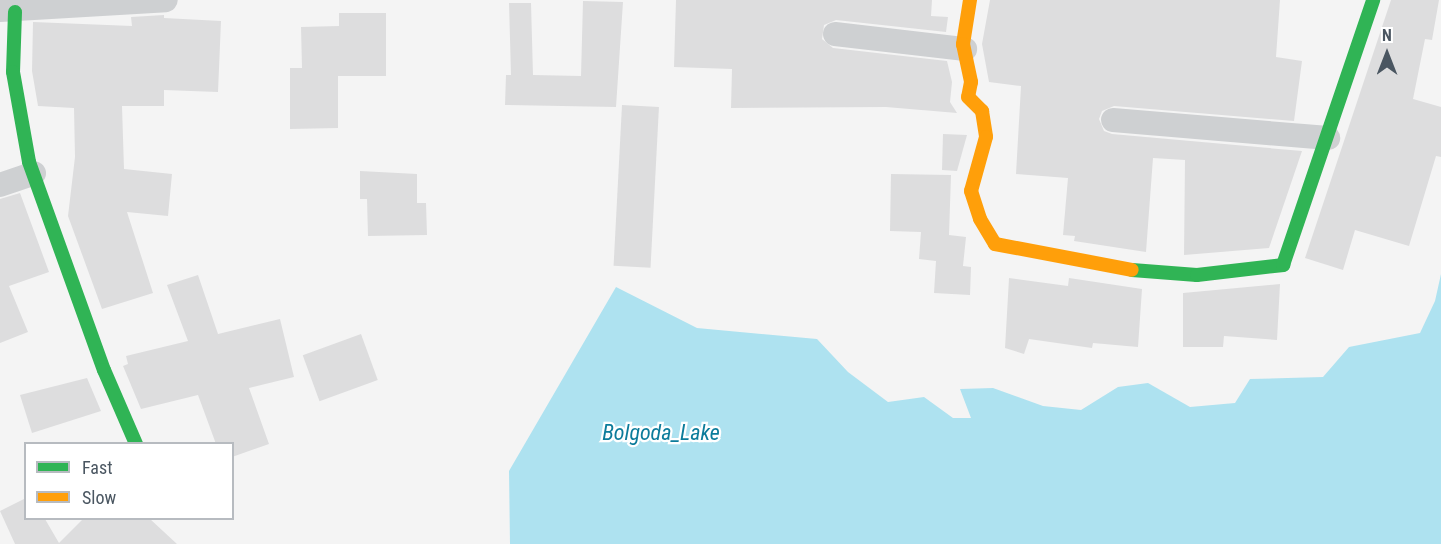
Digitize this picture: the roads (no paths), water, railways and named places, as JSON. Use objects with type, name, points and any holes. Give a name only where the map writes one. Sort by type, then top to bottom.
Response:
[{"type":"street","points":[[135,442],[104,370],[34,173],[13,72],[7,11],[166,0]]},
{"type":"street","points":[[970,0],[965,50],[971,82],[968,97],[982,111],[986,137],[971,191],[980,219],[994,244],[1114,268],[1197,275],[1283,265],[1373,0]]},
{"type":"street","points":[[835,34],[965,50]]},
{"type":"street","points":[[1113,120],[1328,138]]},
{"type":"street","points":[[0,185],[34,173]]},
{"type":"water","name":"Bolgoda_Lake","points":[[1441,274],[1441,544],[510,544],[509,471],[616,287],[697,328],[817,339],[848,372],[888,402],[924,397],[953,418],[971,418],[960,389],[993,388],[1043,406],[1081,410],[1118,387],[1148,383],[1190,407],[1235,403],[1250,379],[1323,377],[1349,347],[1420,333],[1435,301]]}]
